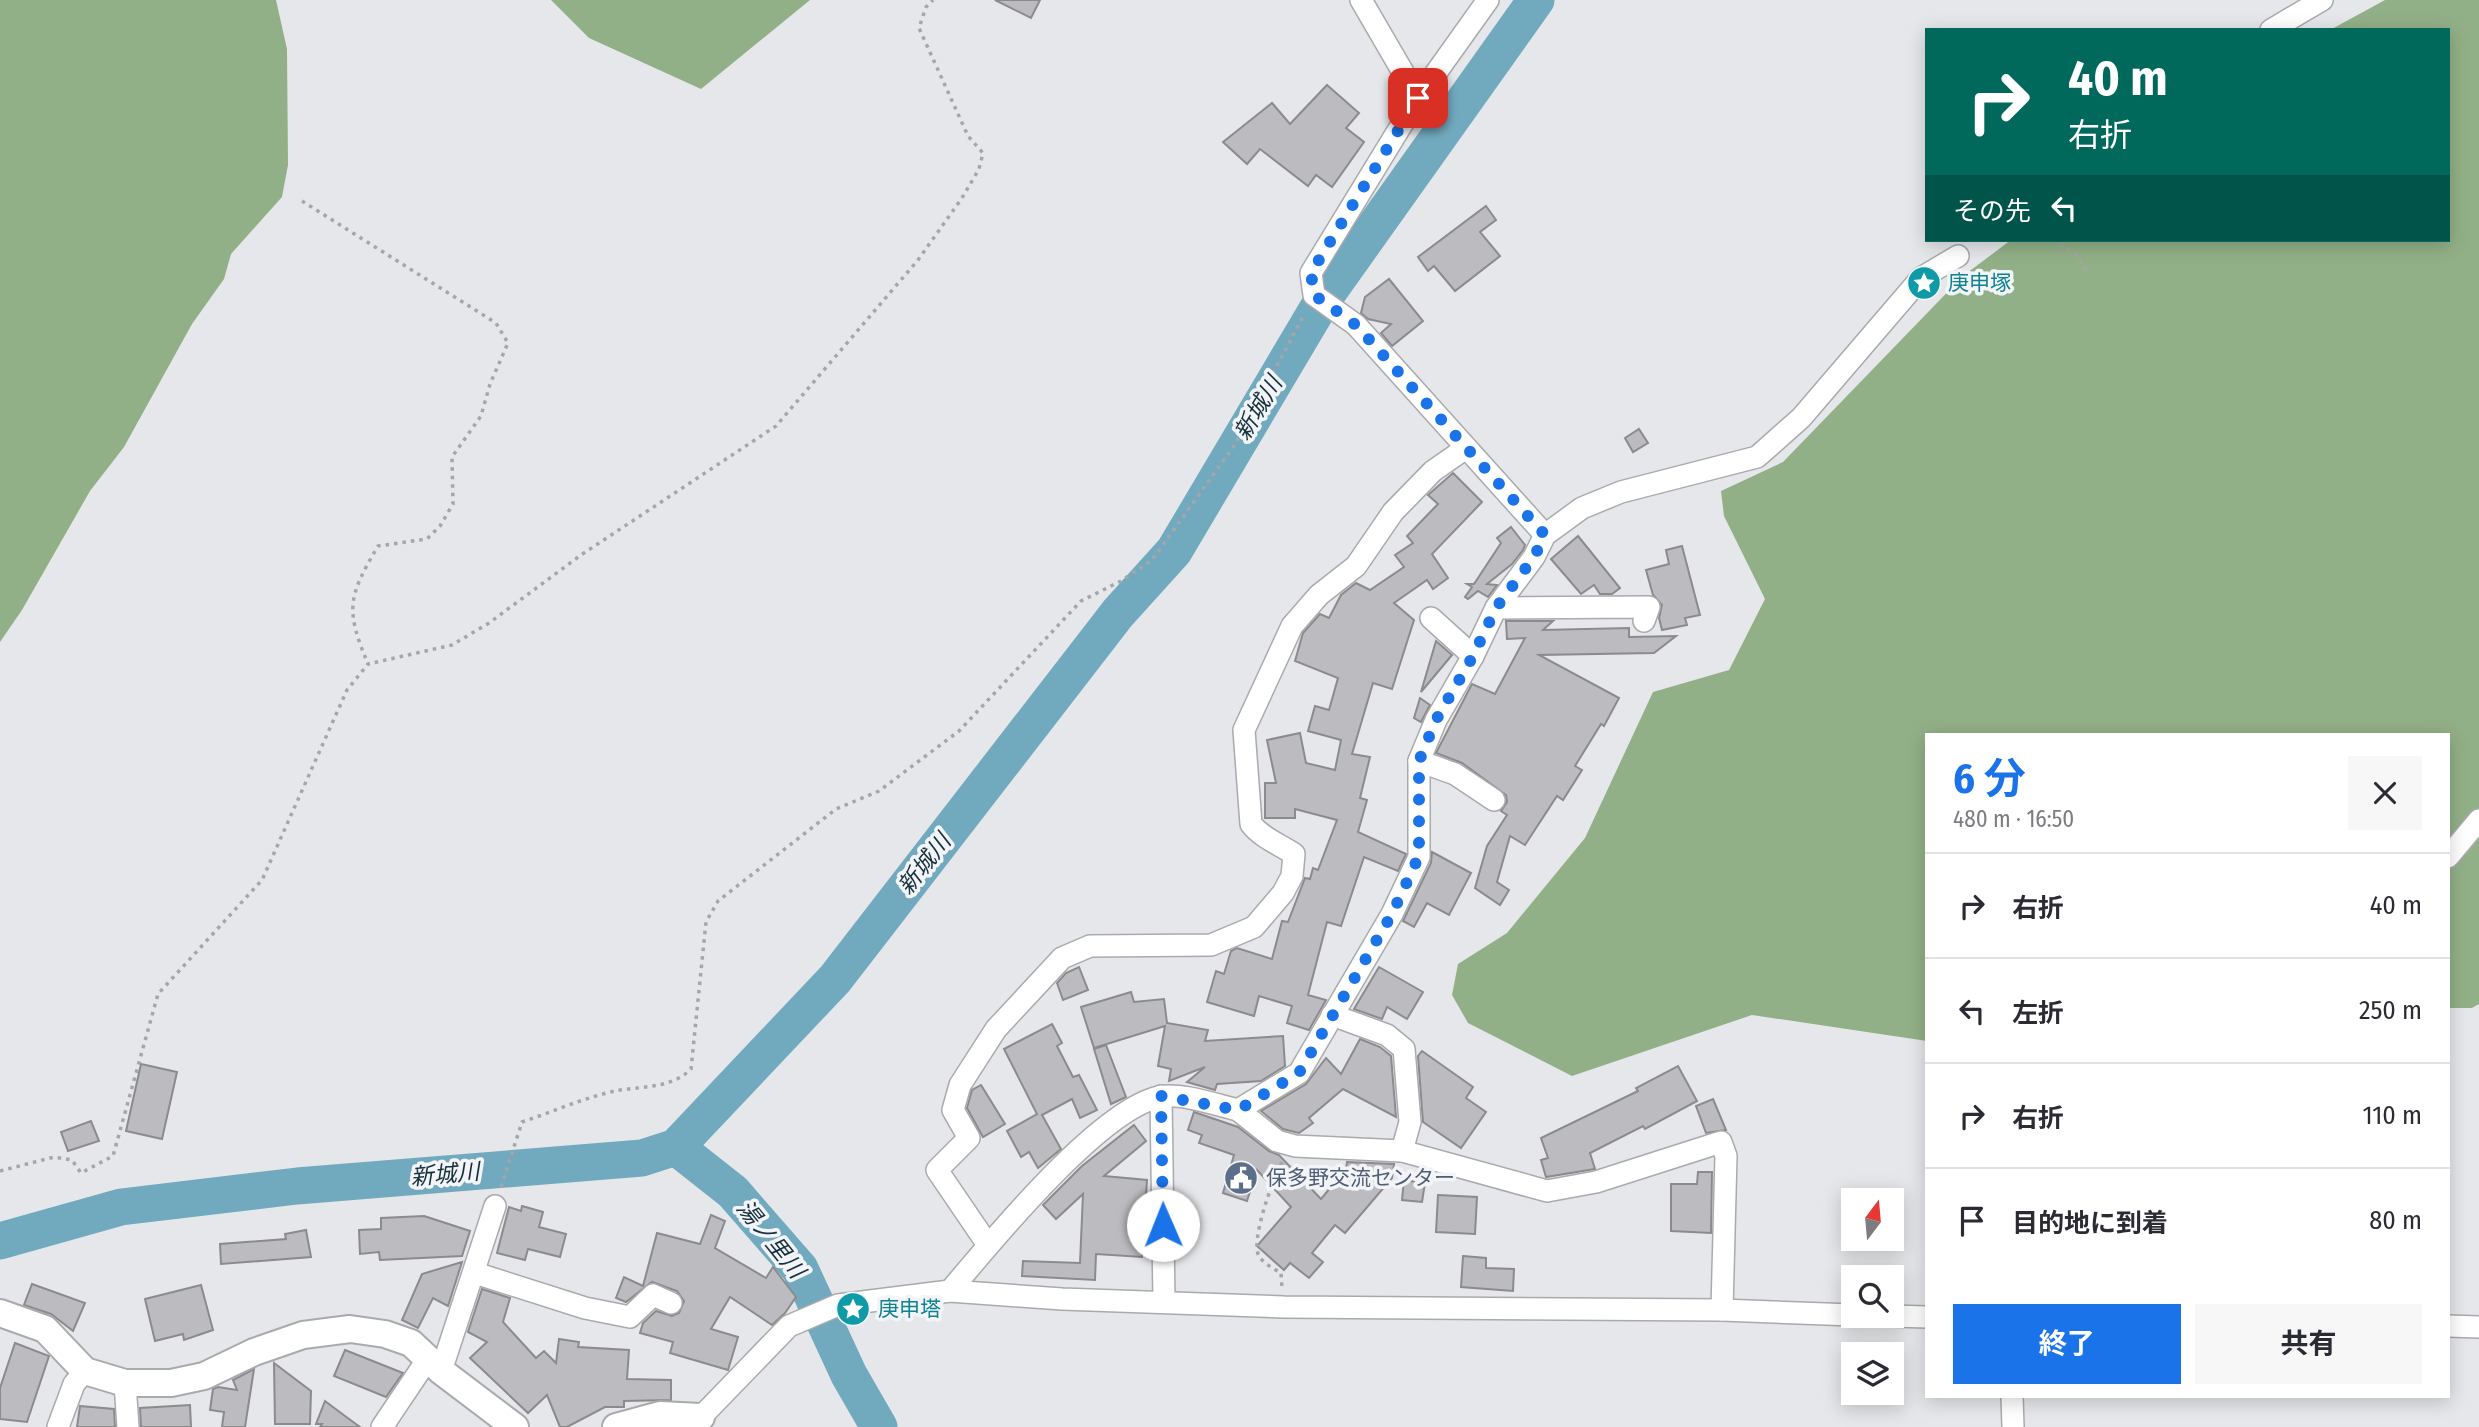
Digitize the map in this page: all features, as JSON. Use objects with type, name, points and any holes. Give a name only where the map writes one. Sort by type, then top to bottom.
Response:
[{"type":"main road","points":[[0,1313],[45,1329],[86,1371],[125,1383],[171,1383],[204,1376],[254,1352],[303,1335],[350,1329],[385,1334],[411,1343],[515,1427]]},
{"type":"main road","points":[[616,1427],[660,1415],[700,1422]]},
{"type":"street","points":[[1361,0],[1418,98]]},
{"type":"street","points":[[1488,0],[1418,98],[1311,273],[1319,298],[1356,325],[1545,535]]},
{"type":"street","points":[[2274,28],[2322,0]]},
{"type":"street","points":[[1238,1110],[1299,1073],[1392,914],[1419,856],[1419,761],[1436,720],[1473,656],[1496,608],[1534,557],[1545,535],[1582,508],[1621,492],[1757,457],[1801,418],[1887,315],[1915,299],[1965,248]]},
{"type":"street","points":[[988,1245],[937,1170],[969,1138],[953,1110],[960,1085],[996,1029],[1062,958],[1090,946],[1211,944],[1254,927],[1283,893],[1292,876],[1294,855],[1275,841],[1261,836],[1251,824],[1244,730],[1292,626],[1319,595],[1356,566],[1393,512],[1433,471],[1466,448]]},
{"type":"street","points":[[1496,608],[1649,607],[1644,621]]},
{"type":"street","points":[[1432,618],[1473,656]]},
{"type":"street","points":[[1419,761],[1455,774],[1494,800]]},
{"type":"street","points":[[2450,855],[2479,820]]},
{"type":"street","points":[[1332,1014],[1387,1035],[1404,1049],[1410,1122],[1402,1151]]},
{"type":"street","points":[[1161,1096],[1164,1302]]},
{"type":"street","points":[[950,1291],[1052,1175],[1115,1120],[1140,1104],[1161,1096],[1238,1110],[1277,1141],[1284,1143],[1310,1147],[1402,1151],[1547,1191],[1596,1182],[1721,1142],[1727,1156],[1722,1310]]},
{"type":"street","points":[[382,1427],[435,1364],[475,1273],[495,1206]]},
{"type":"street","points":[[475,1273],[585,1308],[631,1317],[653,1295],[671,1303]]},
{"type":"street","points":[[700,1422],[789,1326],[838,1305],[950,1291],[1284,1307],[1722,1310],[1841,1315]]},
{"type":"street","points":[[1904,1316],[1925,1317]]},
{"type":"street","points":[[2450,1326],[2479,1327]]},
{"type":"street","points":[[58,1427],[74,1384],[86,1371]]},
{"type":"street","points":[[125,1383],[128,1427]]},
{"type":"street","points":[[2012,1398],[2013,1427]]},
{"type":"path","points":[[0,1171],[54,1157],[72,1160],[81,1173],[113,1156],[158,994],[262,880],[347,690],[368,664],[452,645],[489,623],[581,555],[776,426],[918,260],[962,198],[979,169],[983,153],[968,135],[919,28],[926,7],[933,0]]},
{"type":"path","points":[[302,201],[496,323],[508,343],[490,384],[481,416],[452,457],[453,503],[440,526],[427,539],[378,546],[363,572],[351,604],[353,628],[368,664]]},
{"type":"path","points":[[2056,242],[2076,254],[2088,274]]},
{"type":"path","points":[[495,1206],[522,1122],[614,1092],[659,1085],[682,1078],[691,1069],[706,922],[718,901],[836,809],[879,791],[959,731],[1081,601],[1121,581],[1152,560],[1234,446],[1319,298]]},
{"type":"path","points":[[1284,1143],[1283,1159],[1268,1193],[1255,1243],[1259,1257],[1281,1273],[1284,1307]]},
{"type":"green space","points":[[0,0],[276,0],[287,49],[288,165],[282,197],[231,254],[224,279],[192,324],[124,447],[90,491],[22,610],[0,642]]},
{"type":"green space","points":[[551,0],[810,0],[701,89],[589,38]]},
{"type":"green space","points":[[2385,0],[2479,0],[2479,1004],[2472,1008],[2450,1008],[2450,733],[1925,733],[1925,1041],[1752,1015],[1572,1076],[1468,1023],[1452,995],[1458,964],[1507,933],[1585,838],[1653,692],[1729,670],[1765,599],[1724,516],[1721,491],[1783,462],[1963,276],[2008,242],[2450,242],[2450,28],[2334,28]]},
{"type":"building","points":[[995,0],[1040,0],[1031,18]]},
{"type":"building","points":[[1327,85],[1359,113],[1346,128],[1364,142],[1332,187],[1316,175],[1308,186],[1260,149],[1247,164],[1223,142],[1272,103],[1290,124]]},
{"type":"building","points":[[1486,206],[1496,220],[1480,232],[1500,256],[1455,291],[1434,266],[1428,271],[1418,257]]},
{"type":"building","points":[[1389,279],[1423,321],[1392,346],[1381,333],[1391,324],[1368,319],[1361,313],[1365,297]]},
{"type":"building","points":[[1639,429],[1648,443],[1633,452],[1625,438]]},
{"type":"building","points":[[1453,473],[1482,502],[1432,554],[1448,578],[1433,589],[1427,580],[1394,603],[1414,620],[1392,689],[1373,683],[1352,754],[1370,757],[1360,798],[1367,800],[1358,832],[1406,854],[1398,871],[1364,857],[1341,926],[1327,922],[1308,995],[1326,1000],[1309,1030],[1287,1023],[1292,1006],[1259,996],[1254,1016],[1207,1002],[1216,971],[1224,974],[1231,951],[1237,948],[1272,959],[1282,921],[1288,922],[1305,878],[1310,879],[1313,868],[1318,870],[1337,820],[1295,809],[1295,818],[1265,818],[1265,783],[1276,783],[1267,740],[1300,733],[1306,763],[1335,770],[1341,740],[1308,731],[1315,706],[1329,710],[1338,678],[1295,661],[1303,633],[1320,614],[1329,618],[1341,595],[1356,583],[1370,590],[1404,567],[1395,555],[1413,543],[1407,536],[1438,504],[1428,495]]},
{"type":"building","points":[[1511,527],[1525,545],[1523,550],[1512,564],[1487,584],[1497,585],[1488,597],[1478,591],[1468,599],[1465,597],[1472,587],[1467,584],[1474,584],[1501,543],[1497,538]]},
{"type":"building","points":[[1578,536],[1620,588],[1612,594],[1600,594],[1594,585],[1581,594],[1551,559]]},
{"type":"building","points":[[1682,546],[1700,615],[1685,618],[1687,625],[1662,630],[1659,618],[1662,605],[1653,595],[1646,570],[1669,564],[1666,550]]},
{"type":"building","points":[[1506,621],[1553,621],[1543,630],[1629,628],[1629,637],[1676,636],[1654,653],[1539,655],[1619,698],[1604,726],[1601,724],[1575,766],[1582,770],[1563,800],[1557,796],[1525,845],[1510,836],[1497,882],[1509,890],[1500,905],[1475,888],[1487,846],[1507,815],[1501,811],[1507,802],[1506,795],[1462,763],[1436,753],[1472,684],[1495,694],[1525,638],[1507,639]]},
{"type":"building","points":[[1436,641],[1452,655],[1421,692]]},
{"type":"building","points":[[1420,698],[1430,705],[1421,722],[1414,718]]},
{"type":"building","points":[[1432,852],[1471,873],[1449,915],[1427,903],[1414,927],[1403,921],[1431,863]]},
{"type":"building","points":[[1079,967],[1088,990],[1063,1000],[1057,983],[1066,973]]},
{"type":"building","points":[[1379,967],[1423,992],[1407,1019],[1387,1007],[1382,1019],[1354,1009]]},
{"type":"building","points":[[1131,992],[1134,1002],[1164,999],[1167,1023],[1208,1030],[1205,1041],[1283,1036],[1285,1066],[1261,1081],[1217,1084],[1215,1090],[1187,1082],[1205,1067],[1169,1081],[1171,1069],[1158,1066],[1165,1026],[1094,1048],[1081,1007]]},
{"type":"building","points":[[1052,1024],[1062,1043],[1057,1046],[1073,1077],[1079,1075],[1097,1110],[1080,1118],[1072,1099],[1042,1115],[1061,1149],[1038,1168],[1029,1152],[1021,1157],[1007,1131],[1037,1114],[1004,1049]]},
{"type":"building","points":[[1360,1039],[1380,1047],[1391,1056],[1396,1117],[1343,1089],[1309,1118],[1313,1123],[1299,1133],[1283,1129],[1261,1111],[1306,1084],[1326,1058],[1341,1074]]},
{"type":"building","points":[[1106,1045],[1126,1097],[1111,1104],[1094,1049]]},
{"type":"building","points":[[1422,1051],[1473,1087],[1466,1098],[1486,1112],[1461,1148],[1423,1122],[1418,1056]]},
{"type":"building","points":[[141,1064],[177,1072],[162,1139],[126,1131]]},
{"type":"building","points":[[1678,1066],[1697,1101],[1645,1129],[1643,1126],[1590,1153],[1595,1169],[1546,1177],[1541,1160],[1548,1158],[1541,1138],[1638,1091],[1636,1088]]},
{"type":"building","points":[[981,1085],[1005,1124],[983,1137],[967,1108],[972,1090]]},
{"type":"building","points":[[1713,1099],[1726,1130],[1706,1133],[1696,1106]]},
{"type":"building","points":[[1194,1112],[1238,1127],[1269,1151],[1279,1155],[1321,1199],[1346,1169],[1347,1162],[1394,1164],[1392,1178],[1345,1233],[1335,1225],[1312,1253],[1323,1262],[1309,1278],[1290,1263],[1284,1270],[1257,1246],[1291,1207],[1257,1170],[1247,1201],[1223,1193],[1234,1155],[1199,1143],[1202,1135],[1188,1130]]},
{"type":"building","points":[[91,1121],[99,1141],[68,1151],[61,1132]]},
{"type":"building","points":[[1134,1125],[1146,1141],[1104,1176],[1147,1180],[1142,1257],[1096,1254],[1095,1280],[1022,1276],[1023,1261],[1080,1263],[1083,1194],[1056,1219],[1043,1205],[1082,1166]]},
{"type":"building","points":[[1698,1172],[1712,1172],[1711,1233],[1671,1231],[1671,1184],[1697,1184]]},
{"type":"building","points":[[1404,1180],[1425,1183],[1422,1202],[1402,1200]]},
{"type":"building","points":[[1438,1195],[1477,1197],[1475,1234],[1436,1232]]},
{"type":"building","points":[[522,1206],[543,1212],[539,1227],[566,1234],[560,1257],[528,1249],[525,1260],[497,1253],[509,1207],[521,1211]]},
{"type":"building","points":[[711,1215],[725,1221],[715,1248],[766,1278],[773,1267],[796,1297],[772,1325],[730,1297],[711,1329],[738,1337],[728,1370],[670,1353],[673,1342],[640,1333],[643,1323],[656,1311],[672,1316],[679,1313],[684,1301],[677,1291],[652,1282],[626,1302],[616,1298],[624,1277],[643,1286],[657,1233],[700,1244]]},
{"type":"building","points":[[424,1216],[470,1231],[462,1256],[380,1260],[379,1252],[360,1254],[359,1230],[381,1229],[381,1218]]},
{"type":"building","points":[[306,1230],[311,1257],[221,1264],[220,1244],[286,1239],[285,1234]]},
{"type":"building","points":[[1463,1256],[1486,1258],[1486,1268],[1514,1269],[1513,1291],[1461,1287]]},
{"type":"building","points":[[462,1262],[448,1306],[433,1298],[418,1328],[402,1320],[422,1274]]},
{"type":"building","points":[[32,1284],[85,1303],[73,1331],[51,1314],[24,1305]]},
{"type":"building","points":[[201,1285],[213,1330],[184,1340],[183,1334],[155,1341],[145,1299]]},
{"type":"building","points":[[482,1289],[510,1298],[503,1322],[536,1358],[544,1351],[556,1363],[559,1339],[579,1342],[578,1347],[629,1350],[627,1379],[671,1380],[671,1400],[624,1401],[624,1407],[605,1407],[567,1427],[560,1427],[547,1395],[528,1413],[470,1358],[487,1342],[468,1332]]},
{"type":"building","points":[[15,1343],[49,1356],[27,1422],[0,1419],[0,1388]]},
{"type":"building","points":[[345,1350],[403,1373],[386,1397],[334,1376]]},
{"type":"building","points":[[274,1363],[311,1391],[310,1424],[275,1424]]},
{"type":"building","points":[[254,1369],[245,1427],[222,1427],[224,1412],[210,1410],[213,1389],[218,1387],[237,1390],[233,1380]]},
{"type":"building","points":[[325,1401],[360,1427],[320,1427],[322,1424],[316,1424]]},
{"type":"building","points":[[190,1405],[191,1427],[141,1427],[140,1408]]},
{"type":"building","points":[[80,1406],[114,1409],[115,1427],[77,1427]]},
{"type":"waterway","name":"新城川","points":[[0,1241],[121,1207],[297,1186],[642,1158],[676,1147],[835,979],[1118,613],[1174,551],[1324,298],[1536,0]]},
{"type":"waterway","name":"湯ノ里川","points":[[676,1147],[733,1192],[800,1269],[849,1375],[879,1427]]},
{"type":"place","name":"庚申塚","points":[[1924,283]]},
{"type":"place","name":"保多野交流センター","points":[[1241,1178]]},
{"type":"place","name":"庚申塔","points":[[853,1309]]},
{"type":"route","points":[[1163,1225],[1161,1096],[1203,1101],[1238,1110],[1299,1073],[1392,914],[1419,856],[1419,761],[1436,720],[1473,656],[1496,608],[1534,557],[1545,535],[1356,325],[1314,295],[1311,273],[1418,98]]}]
